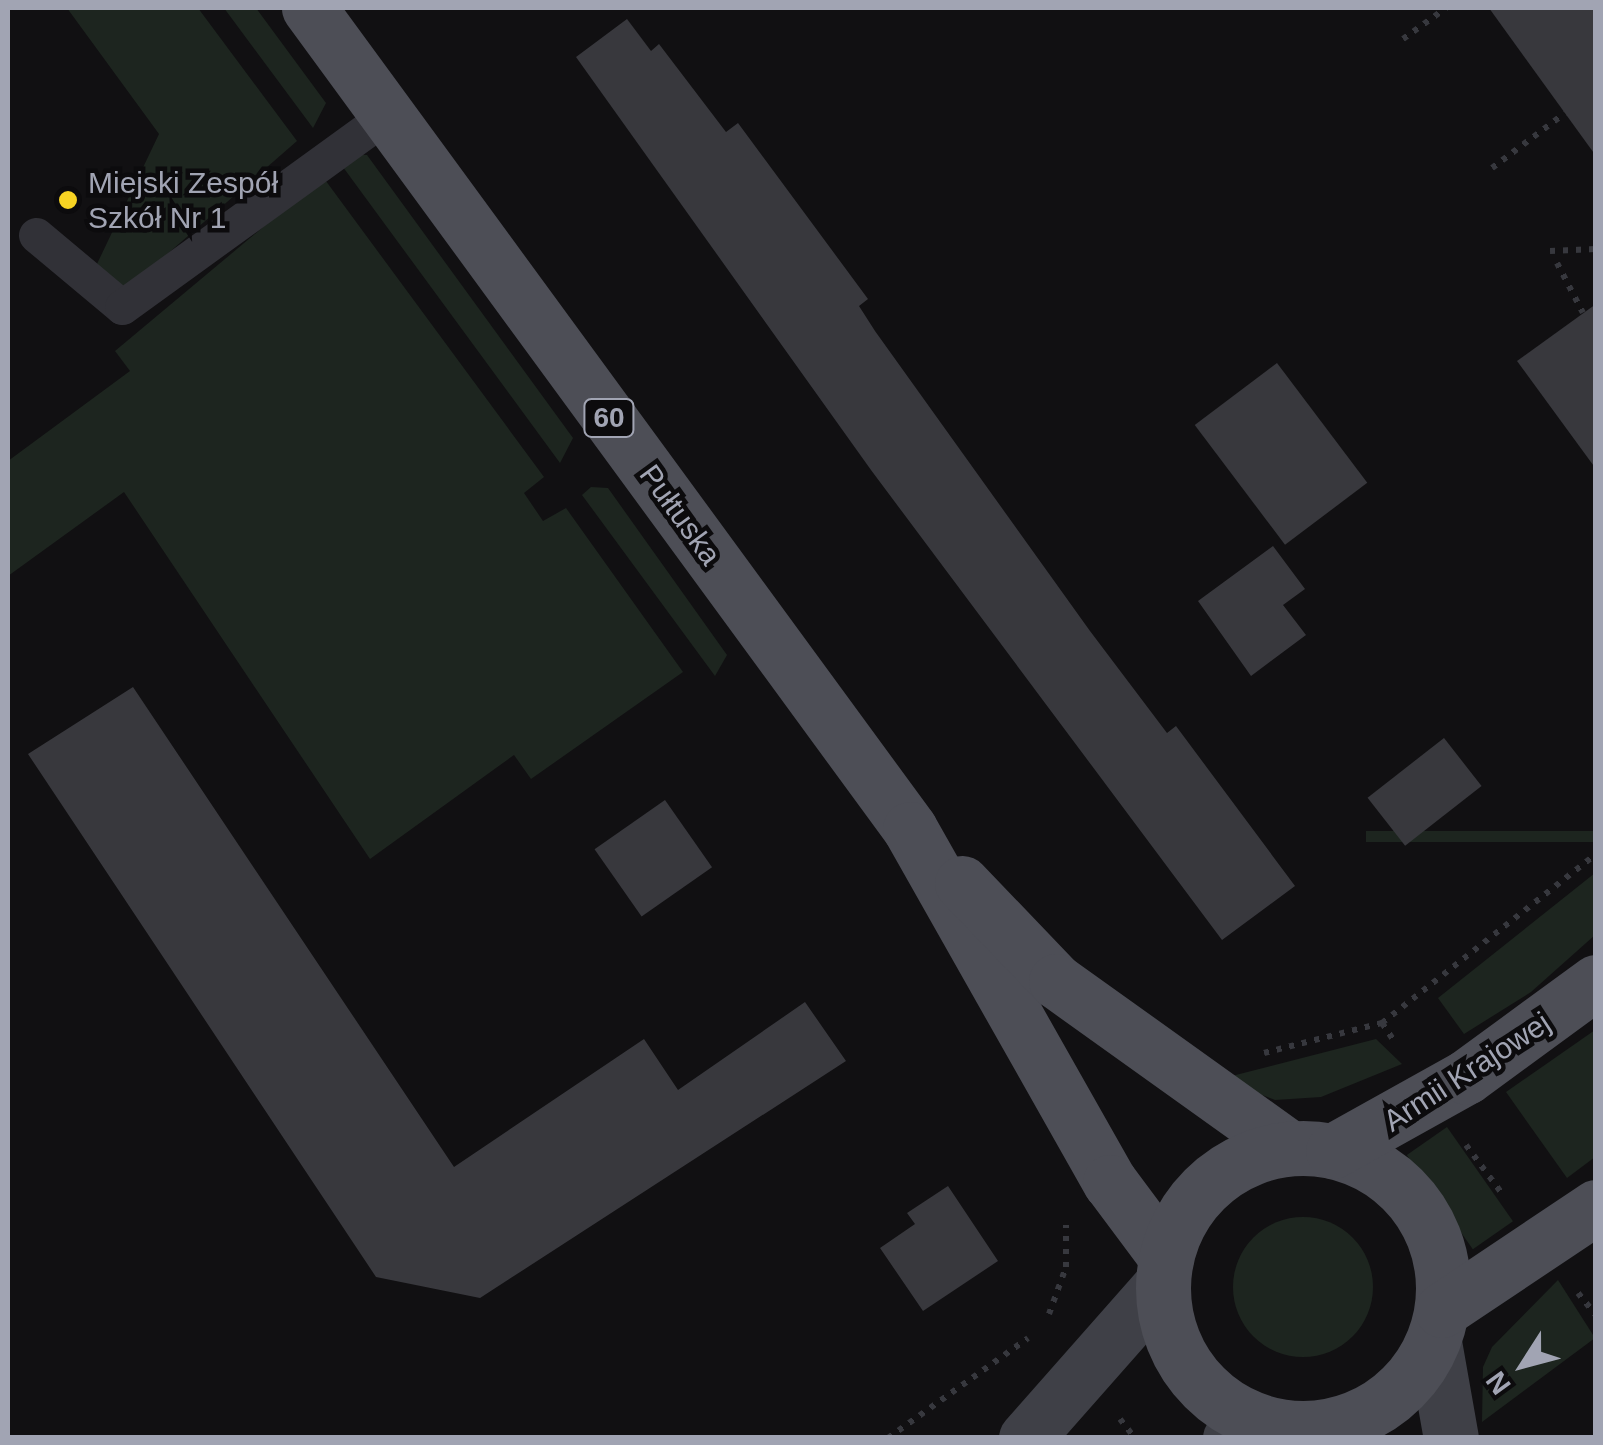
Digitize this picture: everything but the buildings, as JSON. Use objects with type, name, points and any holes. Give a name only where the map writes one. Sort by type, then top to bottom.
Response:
[{"type":"main road","name":"Pułtuska","points":[[309,8],[910,829],[1164,1270]]},
{"type":"main road","name":"Pułtuska","points":[[910,829],[1056,981],[1311,1149]]},
{"type":"main road","name":"Armii Krajowej","points":[[1311,1149],[1432,1099],[1596,982]]},
{"type":"main road","points":[[1026,1438],[1164,1270],[1197,1195],[1239,1164],[1311,1149],[1396,1182],[1419,1208],[1443,1274],[1438,1326],[1451,1438]]},
{"type":"main road","points":[[1164,1270],[1177,1352],[1196,1381],[1275,1431],[1369,1414],[1418,1371],[1438,1326],[1596,1207]]},
{"type":"lane","points":[[36,235],[122,307],[387,115]]},
{"type":"path","points":[[1402,39],[1446,8]]},
{"type":"path","points":[[1492,168],[1566,114]]},
{"type":"path","points":[[1550,251],[1596,249]]},
{"type":"path","points":[[1557,262],[1583,313]]},
{"type":"path","points":[[1447,973],[1596,854]]},
{"type":"path","points":[[1382,1023],[1432,1099],[1596,1315]]},
{"type":"shaded area","points":[[67,8],[198,8],[297,141],[126,290],[96,266],[159,134]]},
{"type":"shaded area","points":[[224,8],[256,8],[326,103],[313,128]]},
{"type":"shaded area","points":[[351,154],[367,155],[573,438],[560,463],[340,163]]},
{"type":"shaded area","points":[[323,177],[544,477],[524,493],[543,521],[566,508],[683,672],[531,779],[514,755],[370,859],[124,492],[8,576],[8,461],[130,371],[115,351]]},
{"type":"shaded area","points":[[591,487],[608,488],[727,655],[715,676],[582,495]]},
{"type":"shaded area","points":[[1366,831],[1595,831],[1595,842],[1366,842]]},
{"type":"shaded area","points":[[1595,873],[1595,935],[1531,992],[1464,1034],[1438,998]]},
{"type":"shaded area","points":[[1595,1030],[1595,1157],[1567,1178],[1506,1092]]},
{"type":"shaded area","points":[[1376,1039],[1402,1064],[1321,1097],[1275,1100],[1220,1079]]},
{"type":"shaded area","points":[[1447,1127],[1513,1221],[1473,1249],[1407,1155]]},
{"type":"shaded area","points":[[1303,1217],[1330,1223],[1352,1238],[1367,1260],[1373,1287],[1367,1314],[1352,1336],[1330,1351],[1303,1357],[1276,1351],[1254,1336],[1239,1314],[1233,1287],[1239,1260],[1254,1238],[1276,1223]]},
{"type":"shaded area","points":[[1558,1280],[1595,1338],[1482,1422],[1483,1367],[1492,1347]]},
{"type":"place","name":"Miejski Zespół Szkół Nr 1","points":[[68,200]]}]
